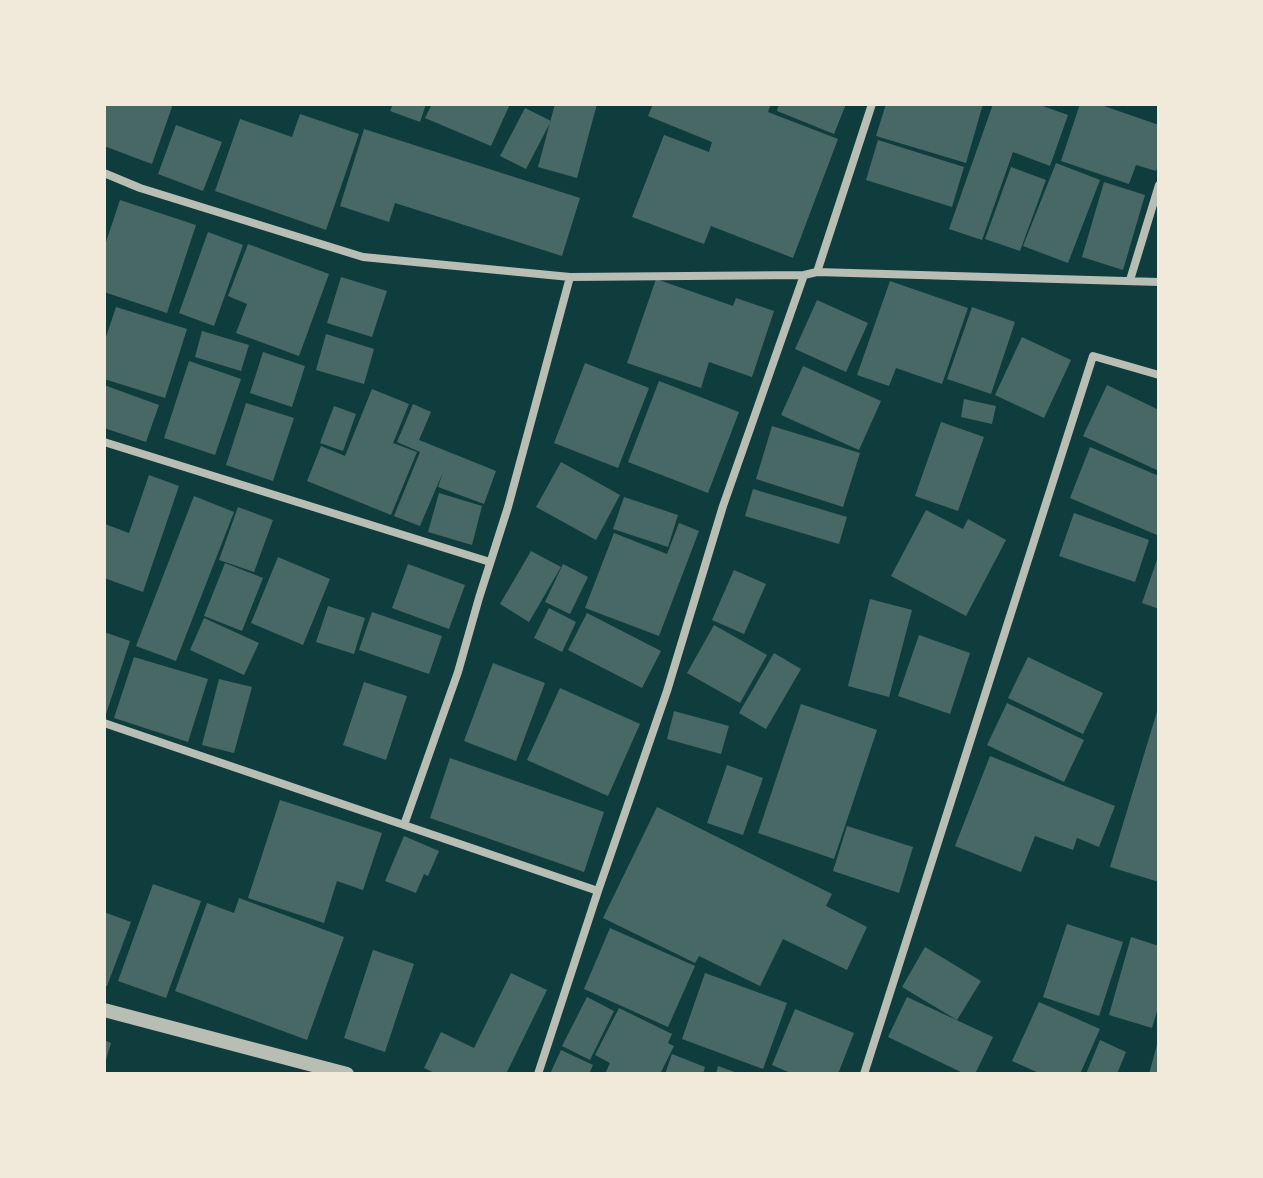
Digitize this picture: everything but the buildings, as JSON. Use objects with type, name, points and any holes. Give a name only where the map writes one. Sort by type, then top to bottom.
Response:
[{"type":"street","points":[[817,272],[872,104]]},
{"type":"street","points":[[104,173],[140,188],[363,257],[570,277],[804,275],[817,272],[1159,282]]},
{"type":"street","points":[[1130,280],[1159,185]]},
{"type":"street","points":[[538,1074],[667,691],[723,506],[804,275]]},
{"type":"street","points":[[404,825],[458,672],[508,507],[570,277]]},
{"type":"street","points":[[864,1074],[1093,356],[1159,375]]},
{"type":"street","points":[[104,442],[490,562]]},
{"type":"street","points":[[104,723],[598,891]]},
{"type":"street","points":[[104,1010],[337,1072]]}]
